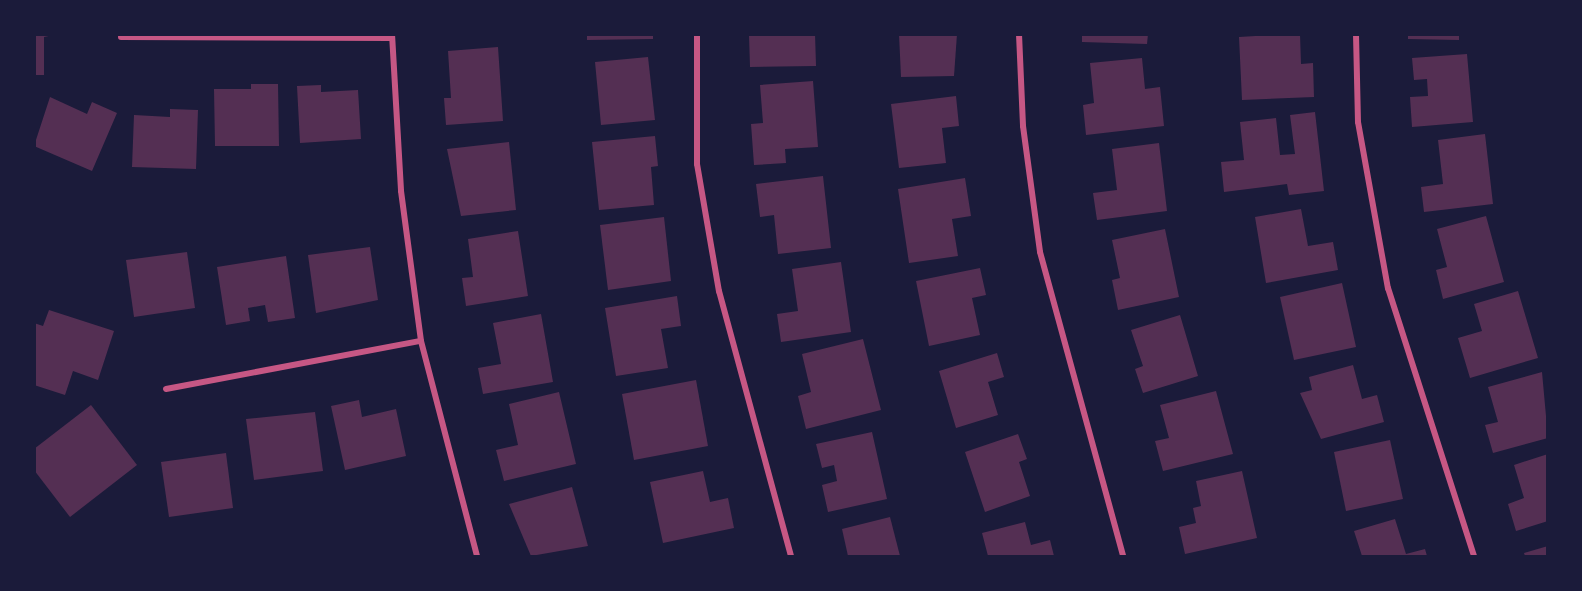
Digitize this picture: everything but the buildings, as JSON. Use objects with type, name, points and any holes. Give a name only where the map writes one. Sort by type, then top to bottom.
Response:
[{"type":"street","points":[[697,34],[697,164],[718,291],[791,556]]},
{"type":"street","points":[[1019,34],[1023,126],[1040,252],[1123,556]]},
{"type":"street","points":[[1356,34],[1358,122],[1388,288],[1474,556]]},
{"type":"street","points":[[121,37],[392,36],[401,191],[421,341],[477,556]]},
{"type":"street","points":[[166,388],[421,341]]}]
